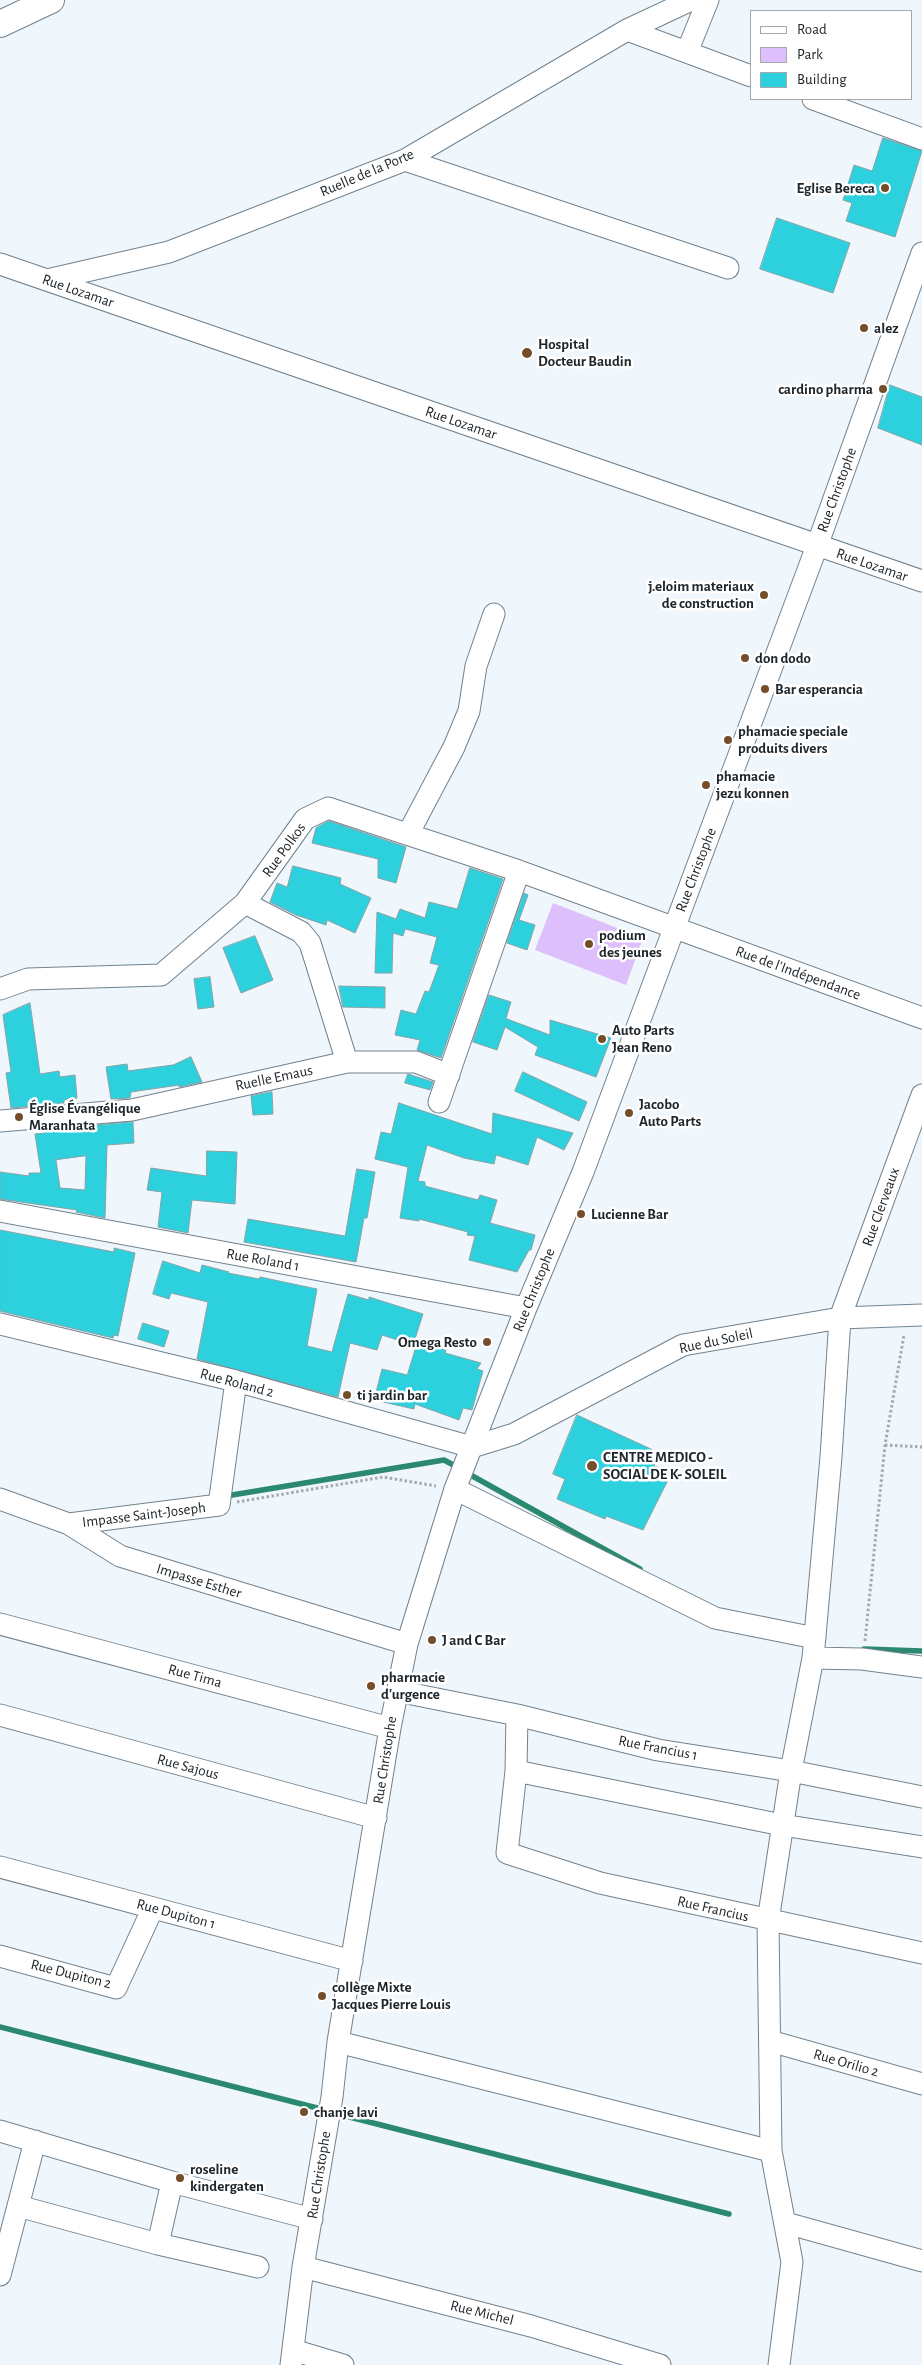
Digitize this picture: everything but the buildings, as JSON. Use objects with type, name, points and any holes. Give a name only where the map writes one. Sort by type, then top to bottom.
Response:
[{"type":"main road","points":[[0,24],[51,0]]},
{"type":"street","name":"Ruelle de la Porte","points":[[47,280],[169,252],[405,160],[627,30],[691,0]]},
{"type":"street","points":[[687,52],[708,0]]},
{"type":"street","points":[[627,30],[750,76]]},
{"type":"street","points":[[816,100],[922,139]]},
{"type":"street","points":[[405,160],[728,268]]},
{"type":"street","name":"Rue Christophe","points":[[292,2358],[303,2267],[332,2097],[338,2042],[390,1728],[407,1644],[455,1489],[526,1308],[583,1172],[817,546],[922,253]]},
{"type":"street","name":"Rue Lozamar","points":[[0,264],[922,581]]},
{"type":"street","points":[[408,834],[454,747],[469,711],[476,666],[494,614]]},
{"type":"street","name":"Rue Polkos","points":[[0,989],[28,979],[161,975],[245,903],[306,819],[328,808],[519,871],[675,928]]},
{"type":"street","points":[[439,1102],[519,871]]},
{"type":"street","points":[[245,903],[301,932],[310,943],[347,1062]]},
{"type":"street","name":"Rue de l'Indépendance","points":[[675,928],[922,1018]]},
{"type":"street","name":"Ruelle Emaus","points":[[0,1121],[132,1110],[347,1062],[416,1062],[449,1075]]},
{"type":"street","name":"Rue Clerveaux","points":[[779,2365],[792,2262],[772,2151],[768,1921],[791,1771],[814,1648],[831,1457],[840,1318],[922,1095]]},
{"type":"street","name":"Rue Roland 1","points":[[0,1211],[526,1308]]},
{"type":"street","name":"Rue du Soleil","points":[[472,1447],[514,1434],[683,1345],[840,1318],[915,1315]]},
{"type":"street","name":"Rue Roland 2","points":[[0,1324],[236,1382],[472,1447]]},
{"type":"street","points":[[220,1495],[236,1382]]},
{"type":"street","points":[[455,1489],[715,1618],[814,1648],[862,1658],[922,1667]]},
{"type":"street","name":"Impasse Saint-Joseph","points":[[69,1524],[220,1495]]},
{"type":"street","name":"Impasse Esther","points":[[0,1498],[69,1524],[120,1556],[407,1644]]},
{"type":"street","name":"Rue Tima","points":[[0,1624],[390,1728]]},
{"type":"street","name":"Rue Francius 1","points":[[397,1690],[517,1715],[658,1750],[791,1771],[922,1797]]},
{"type":"street","name":"Rue Sajous","points":[[0,1715],[376,1818]]},
{"type":"street","points":[[517,1715],[516,1771],[782,1825],[922,1847]]},
{"type":"street","name":"Rue Francius","points":[[516,1771],[507,1853],[600,1883],[922,1953]]},
{"type":"street","name":"Rue Dupiton 1","points":[[0,1867],[352,1961]]},
{"type":"street","name":"Rue Dupiton 2","points":[[0,1956],[116,1988],[153,1908]]},
{"type":"street","name":"Rue Orilio 2","points":[[770,2041],[922,2084]]},
{"type":"street","points":[[338,2042],[772,2151]]},
{"type":"street","points":[[0,2131],[172,2182],[312,2219]]},
{"type":"street","points":[[1,2270],[35,2141]]},
{"type":"street","points":[[158,2244],[172,2182]]},
{"type":"street","points":[[18,2206],[158,2244],[258,2267]]},
{"type":"street","points":[[786,2223],[922,2261]]},
{"type":"street","name":"Rue Michel","points":[[303,2267],[531,2326],[660,2365]]},
{"type":"street","points":[[292,2358],[343,2365]]},
{"type":"path","points":[[862,1658],[885,1445],[915,1315]]},
{"type":"path","points":[[885,1445],[922,1447]]},
{"type":"path","points":[[220,1495],[383,1477],[455,1489]]},
{"type":"green space","name":"podium des jeunes","points":[[553,903],[643,938],[626,985],[535,950]]},
{"type":"waterway","points":[[226,1496],[444,1460],[459,1468]]},
{"type":"waterway","points":[[467,1473],[640,1569]]},
{"type":"waterway","points":[[864,1649],[922,1651]]},
{"type":"waterway","points":[[0,2027],[325,2110]]},
{"type":"waterway","points":[[334,2113],[729,2214]]},
{"type":"place","name":"Eglise Bereca","points":[[885,188]]},
{"type":"place","name":"alez","points":[[864,328]]},
{"type":"place","name":"Hospital Docteur Baudin","points":[[527,353]]},
{"type":"place","name":"cardino pharma","points":[[883,389]]},
{"type":"place","name":"j.eloim materiaux de construction","points":[[764,595]]},
{"type":"place","name":"don dodo","points":[[745,658]]},
{"type":"place","name":"Bar esperancia","points":[[765,689]]},
{"type":"place","name":"phamacie speciale produits divers","points":[[728,740]]},
{"type":"place","name":"phamacie jezu konnen","points":[[706,785]]},
{"type":"place","name":"podium des jeunes","points":[[589,944]]},
{"type":"place","name":"Auto Parts Jean Reno","points":[[602,1039]]},
{"type":"place","name":"Jacobo Auto Parts","points":[[629,1113]]},
{"type":"place","name":"Église Évangélique Maranhata","points":[[19,1117]]},
{"type":"place","name":"Lucienne Bar","points":[[581,1214]]},
{"type":"place","name":"Omega Resto","points":[[487,1342]]},
{"type":"place","name":"ti jardin bar","points":[[347,1395]]},
{"type":"place","name":"CENTRE MEDICO - SOCIAL DE K- SOLEIL","points":[[592,1466]]},
{"type":"place","name":"J and C Bar","points":[[432,1640]]},
{"type":"place","name":"pharmacie d'urgence","points":[[371,1686]]},
{"type":"place","name":"collège Mixte Jacques Pierre Louis","points":[[322,1996]]},
{"type":"place","name":"chanje lavi","points":[[304,2112]]},
{"type":"place","name":"roseline kindergaten","points":[[180,2178]]}]
